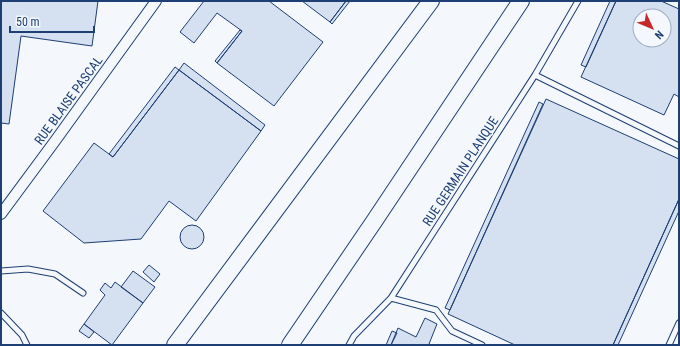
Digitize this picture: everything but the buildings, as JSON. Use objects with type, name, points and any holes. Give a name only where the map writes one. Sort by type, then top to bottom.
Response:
[{"type":"main road","points":[[175,345],[432,1]]},
{"type":"main road","points":[[290,345],[521,1]]},
{"type":"street","name":"RUE BLAISE PASCAL","points":[[1,214],[156,1]]},
{"type":"lane","name":"RUE GERMAIN PLANQUE","points":[[349,345],[354,336],[391,298],[535,75],[578,1]]},
{"type":"lane","points":[[535,75],[679,146]]},
{"type":"lane","points":[[1,270],[28,269],[55,274],[83,294]]},
{"type":"lane","points":[[391,298],[436,310],[452,331],[482,345]]},
{"type":"lane","points":[[1,314],[22,335],[27,345]]},
{"type":"lane","points":[[669,345],[679,323]]}]
